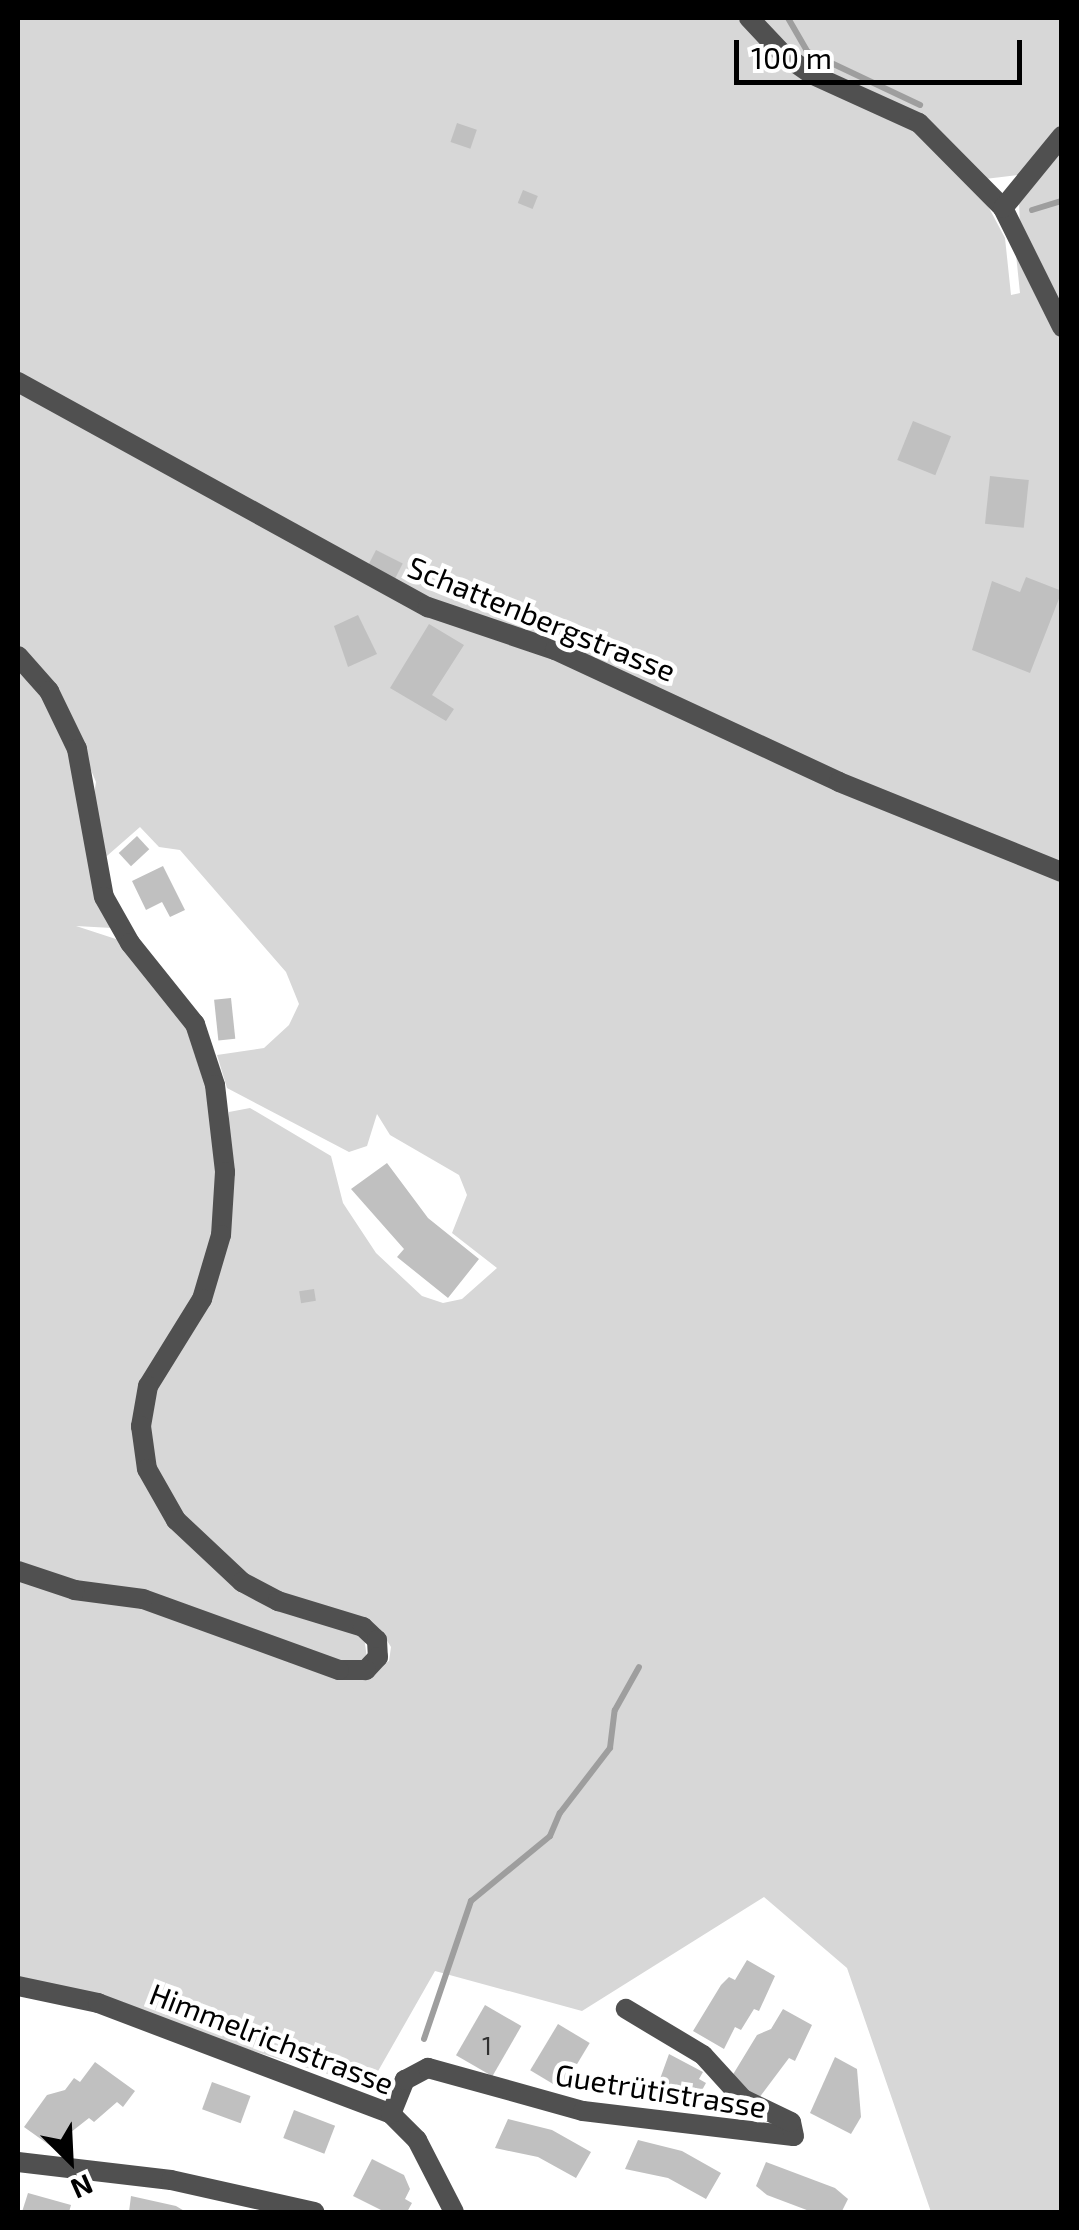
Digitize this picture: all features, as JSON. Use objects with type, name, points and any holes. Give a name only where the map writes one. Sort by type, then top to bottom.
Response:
[{"type":"street","points":[[748,18],[812,75],[920,122],[1003,208],[1062,327]]},
{"type":"street","points":[[1003,208],[1062,136]]},
{"type":"street","name":"Schattenbergstrasse","points":[[18,382],[428,607],[555,650],[839,782],[1062,872]]},
{"type":"street","points":[[18,656],[49,691],[77,750],[104,897],[142,959],[195,1024],[214,1085],[225,1172],[222,1235],[202,1299],[148,1386],[141,1426],[147,1468],[176,1520],[242,1582],[278,1601],[363,1627],[377,1640],[378,1657],[366,1670],[339,1670],[143,1599],[75,1590],[18,1570]]},
{"type":"street","name":"Himmelrichstrasse","points":[[18,1986],[98,2003],[391,2114],[418,2141],[454,2212]]},
{"type":"street","name":"Guetrütistrasse","points":[[391,2114],[408,2077],[434,2068],[583,2112],[794,2136],[790,2122],[743,2099],[704,2056],[626,2009]]},
{"type":"street","points":[[18,2162],[172,2180],[314,2212]]},
{"type":"shaded area","points":[[18,18],[1061,18],[1061,314],[1020,227],[1018,175],[985,179],[988,206],[1005,238],[1011,295],[1020,293],[1015,245],[1062,337],[1061,2212],[931,2212],[847,1968],[764,1897],[582,2011],[435,1971],[369,2087],[18,1978],[18,1576],[132,1603],[352,1680],[389,1661],[391,1647],[379,1628],[295,1601],[235,1570],[162,1490],[148,1435],[153,1391],[206,1305],[229,1112],[250,1108],[331,1156],[343,1203],[376,1253],[422,1296],[443,1303],[462,1299],[497,1268],[452,1233],[467,1195],[459,1175],[390,1135],[377,1114],[367,1146],[349,1152],[227,1088],[217,1055],[264,1048],[289,1025],[299,1004],[286,972],[180,850],[159,847],[140,827],[100,862],[92,807],[96,782],[75,732],[18,649]]},
{"type":"shaded area","points":[[18,663],[33,679],[71,750],[112,928],[76,926],[122,941],[184,1016],[211,1089],[219,1211],[201,1290],[155,1362],[142,1469],[234,1583],[364,1637],[367,1658],[346,1665],[18,1566]]},
{"type":"building","points":[[457,123],[477,130],[470,149],[450,142]]},
{"type":"building","points":[[523,190],[538,196],[533,209],[518,203]]},
{"type":"building","points":[[913,421],[951,436],[935,475],[897,460]]},
{"type":"building","points":[[990,476],[1029,480],[1024,528],[985,524]]},
{"type":"building","points":[[376,550],[403,564],[392,584],[366,570]]},
{"type":"building","points":[[1026,577],[1062,591],[1030,673],[972,650],[992,581],[1020,592]]},
{"type":"building","points":[[358,615],[377,654],[348,667],[334,626]]},
{"type":"building","points":[[429,624],[464,645],[432,695],[454,709],[446,721],[390,688]]},
{"type":"building","points":[[137,836],[149,849],[131,866],[119,853]]},
{"type":"building","points":[[163,866],[185,910],[170,917],[162,902],[146,910],[132,881]]},
{"type":"building","points":[[231,998],[235,1039],[218,1041],[214,1000]]},
{"type":"building","points":[[387,1163],[428,1218],[479,1259],[448,1298],[397,1257],[404,1249],[351,1189]]},
{"type":"building","points":[[314,1289],[316,1301],[301,1303],[299,1291]]},
{"type":"building","points":[[747,1960],[775,1976],[759,2011],[754,2009],[741,2030],[735,2027],[724,2049],[693,2031],[721,1985],[729,1977],[735,1980]]},
{"type":"building","points":[[485,2005],[521,2026],[492,2076],[456,2055]]},
{"type":"building","points":[[783,2009],[812,2025],[795,2061],[789,2058],[759,2098],[729,2081],[757,2035],[771,2029]]},
{"type":"building","points":[[558,2024],[590,2043],[562,2089],[530,2070]]},
{"type":"building","points":[[669,2054],[703,2072],[699,2079],[706,2083],[691,2110],[656,2090]]},
{"type":"building","points":[[835,2057],[857,2069],[861,2117],[851,2134],[810,2113]]},
{"type":"building","points":[[95,2062],[135,2091],[123,2107],[117,2102],[94,2122],[89,2118],[52,2147],[24,2127],[47,2095],[65,2090],[74,2078],[80,2082]]},
{"type":"building","points":[[212,2082],[251,2096],[241,2123],[202,2109]]},
{"type":"building","points":[[294,2110],[335,2126],[324,2154],[283,2138]]},
{"type":"building","points":[[508,2119],[552,2130],[591,2152],[576,2178],[538,2157],[495,2148]]},
{"type":"building","points":[[638,2140],[682,2151],[721,2173],[706,2199],[668,2178],[625,2169]]},
{"type":"building","points":[[372,2159],[404,2175],[410,2189],[405,2199],[412,2203],[407,2212],[385,2212],[353,2196]]},
{"type":"building","points":[[766,2162],[835,2188],[848,2199],[842,2211],[812,2212],[767,2195],[756,2186]]},
{"type":"building","points":[[28,2193],[71,2205],[69,2212],[22,2212]]},
{"type":"building","points":[[131,2196],[176,2206],[186,2212],[129,2212]]},
{"type":"waterway","points":[[788,18],[808,52],[920,105]]},
{"type":"waterway","points":[[1032,210],[1062,201]]},
{"type":"waterway","points":[[424,2039],[471,1901],[550,1836],[560,1813],[610,1748],[615,1710],[639,1667]]}]
